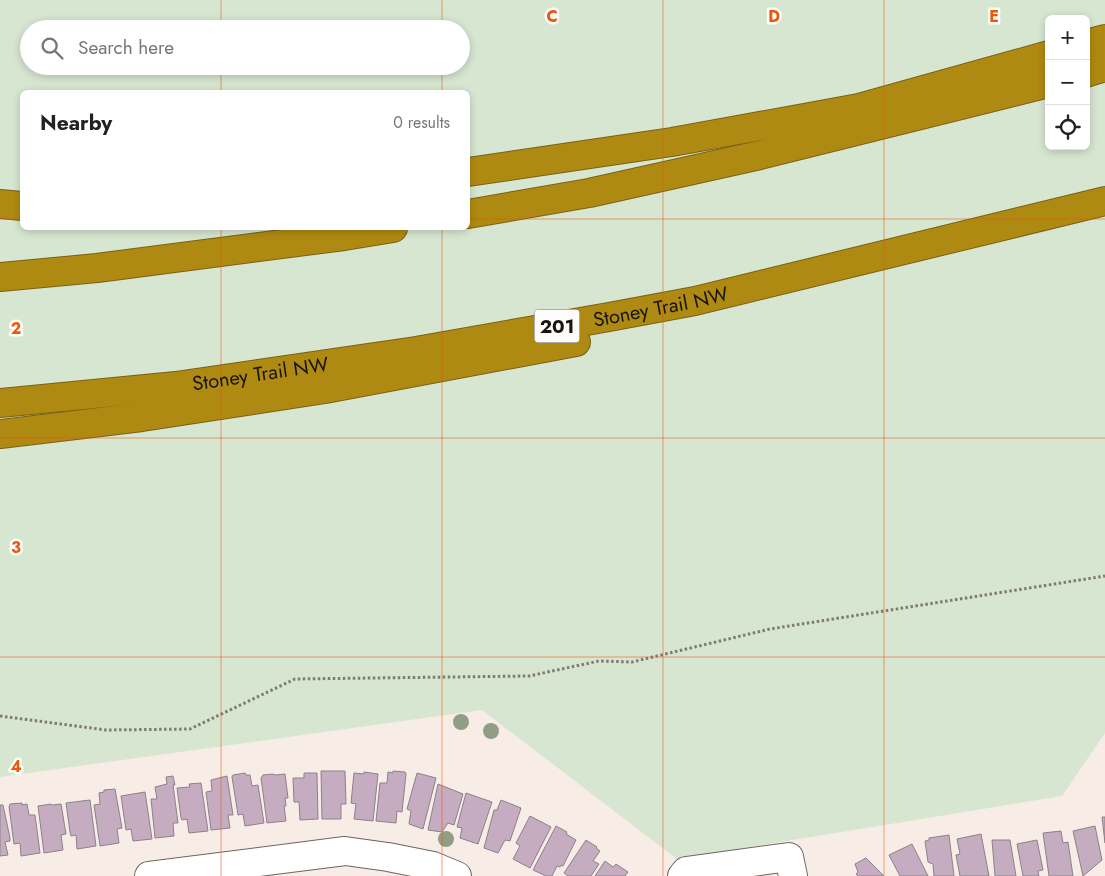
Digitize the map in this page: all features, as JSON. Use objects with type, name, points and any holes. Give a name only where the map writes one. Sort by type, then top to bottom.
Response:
[{"type":"highway","points":[[1090,43],[1105,39]]},
{"type":"highway","points":[[470,172],[672,142],[859,108],[1045,56]]},
{"type":"highway","points":[[1090,72],[1105,67]]},
{"type":"highway","points":[[470,214],[589,193],[760,155],[1045,84]]},
{"type":"highway","name":"Stoney Trail NW","points":[[0,403],[176,386],[416,351],[695,301],[1105,201]]},
{"type":"highway","points":[[0,204],[20,206]]},
{"type":"highway","points":[[0,277],[97,268],[381,230]]},
{"type":"highway","points":[[0,434],[142,417],[325,389],[636,330],[695,301]]},
{"type":"street","points":[[149,876],[247,869],[345,851],[388,867],[433,866],[457,876]]},
{"type":"street","points":[[682,876],[686,870],[789,857],[794,876]]},
{"type":"path","points":[[0,716],[106,730],[190,729],[296,679],[529,676],[599,661],[632,662],[770,628],[1105,576]]},
{"type":"green space","points":[[0,0],[1105,0],[1105,733],[1062,796],[677,859],[482,710],[0,777]]},
{"type":"building","points":[[321,771],[345,771],[346,804],[341,804],[341,819],[322,819]]},
{"type":"building","points":[[393,771],[405,772],[406,774],[402,812],[397,811],[396,823],[376,821],[380,783],[387,783],[388,772],[393,773]]},
{"type":"building","points":[[364,772],[378,774],[373,821],[354,819],[356,804],[351,803],[354,773],[364,774]]},
{"type":"building","points":[[245,773],[250,775],[252,786],[258,785],[264,823],[245,826],[243,814],[238,815],[232,777],[233,775]]},
{"type":"building","points":[[304,773],[317,773],[318,819],[300,820],[299,802],[294,802],[293,778],[304,778]]},
{"type":"building","points":[[417,773],[436,778],[423,829],[409,824],[411,811],[407,809]]},
{"type":"building","points":[[285,774],[288,798],[285,798],[286,806],[284,806],[286,821],[267,823],[261,778],[263,775]]},
{"type":"building","points":[[173,776],[178,823],[173,823],[174,836],[155,838],[151,799],[157,799],[155,787],[167,784],[166,777]]},
{"type":"building","points":[[227,776],[233,815],[228,815],[230,828],[211,830],[206,792],[212,791],[211,780]]},
{"type":"building","points":[[201,783],[208,831],[189,833],[187,819],[182,820],[181,818],[177,788],[190,787],[189,784]]},
{"type":"building","points":[[438,784],[463,794],[454,825],[448,823],[442,832],[428,830]]},
{"type":"building","points":[[115,789],[122,828],[117,829],[119,843],[100,846],[94,805],[100,804],[99,793],[104,792],[104,790]]},
{"type":"building","points":[[145,792],[152,839],[133,841],[131,829],[126,830],[121,796]]},
{"type":"building","points":[[466,793],[492,802],[478,844],[460,838],[462,828],[457,827]]},
{"type":"building","points":[[90,800],[96,846],[77,849],[76,835],[71,836],[70,832],[66,803]]},
{"type":"building","points":[[501,800],[521,808],[510,841],[505,840],[498,853],[484,848],[494,810],[497,810]]},
{"type":"building","points":[[22,803],[22,805],[27,804],[29,815],[35,815],[40,853],[21,856],[20,843],[14,844],[9,807],[10,804]]},
{"type":"building","points":[[61,804],[66,834],[61,835],[63,850],[44,853],[38,806]]},
{"type":"building","points":[[0,805],[3,805],[10,841],[5,842],[8,855],[0,856]]},
{"type":"building","points":[[530,816],[551,827],[530,868],[513,859],[520,846],[516,843]]},
{"type":"building","points":[[1102,817],[1105,817],[1105,843]]},
{"type":"building","points":[[556,826],[576,840],[563,866],[557,866],[552,876],[546,876],[533,870]]},
{"type":"building","points":[[1095,826],[1102,860],[1083,876],[1073,831]]},
{"type":"building","points":[[1061,831],[1063,843],[1068,842],[1073,876],[1049,876],[1043,833]]},
{"type":"building","points":[[981,834],[989,876],[960,876],[956,855],[960,854],[957,839]]},
{"type":"building","points":[[949,835],[954,876],[934,876],[933,864],[928,862],[925,841],[929,840],[929,838]]},
{"type":"building","points":[[586,840],[600,851],[593,861],[599,864],[591,876],[568,876],[564,873]]},
{"type":"building","points":[[992,840],[1010,840],[1016,876],[995,876]]},
{"type":"building","points":[[1037,840],[1043,870],[1038,871],[1039,876],[1023,876],[1017,844]]},
{"type":"building","points":[[912,844],[928,876],[900,876],[889,855]]},
{"type":"building","points":[[866,858],[884,876],[858,876],[856,874],[858,872],[855,864]]},
{"type":"building","points":[[605,861],[613,867],[616,864],[628,872],[625,876],[595,876]]}]
